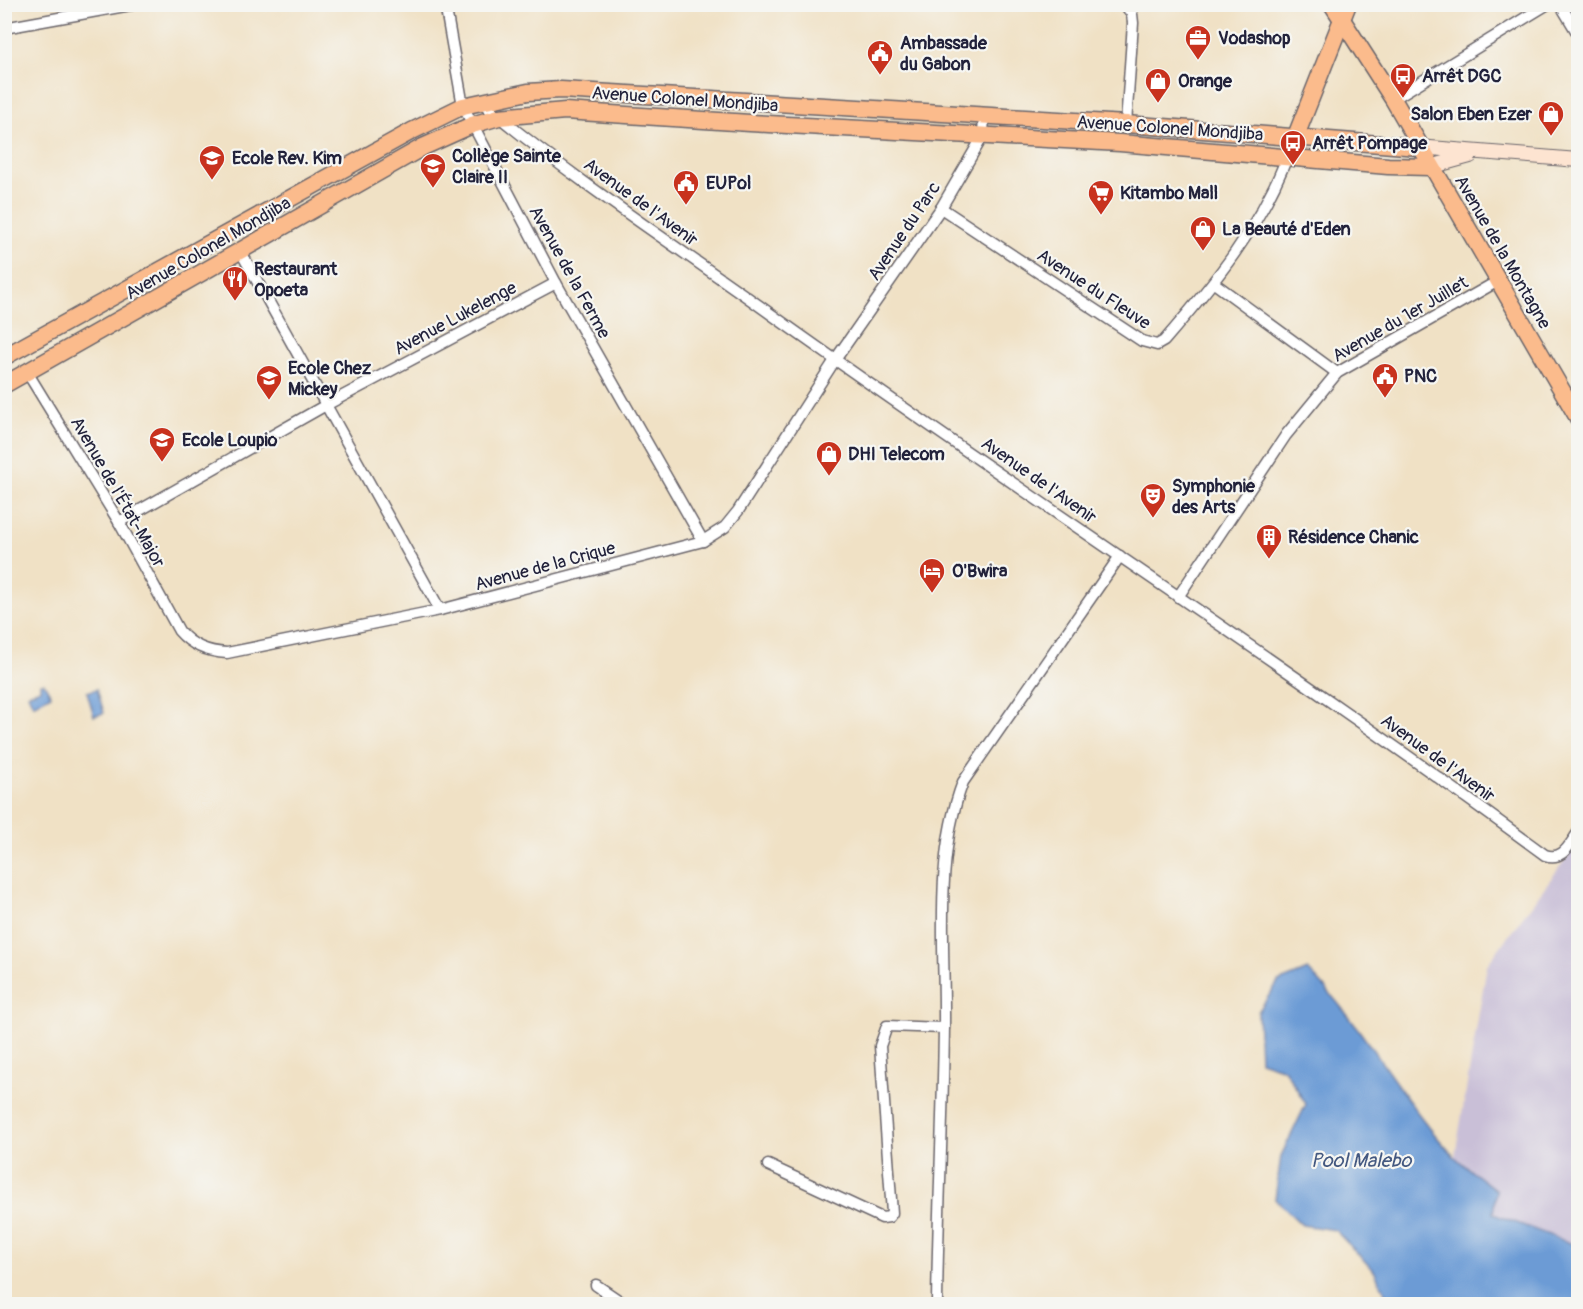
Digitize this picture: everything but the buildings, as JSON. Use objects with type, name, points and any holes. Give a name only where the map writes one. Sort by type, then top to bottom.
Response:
[{"type":"main road","name":"Avenue de la Montagne","points":[[1340,9],[1393,99],[1418,147],[1578,418]]},
{"type":"main road","points":[[1288,155],[1340,9]]},
{"type":"main road","name":"Avenue Colonel Mondjiba","points":[[4,357],[231,233],[373,152],[463,106],[528,92],[561,90],[984,114],[1418,147]]},
{"type":"main road","name":"Avenue Colonel Mondjiba","points":[[4,385],[423,147],[472,125],[499,117],[565,111],[1288,155],[1360,164],[1430,166]]},
{"type":"street","points":[[4,28],[136,4]]},
{"type":"street","name":"Avenue de la Ferme","points":[[446,4],[463,106],[472,125],[555,283],[703,541]]},
{"type":"street","points":[[1124,4],[1132,14],[1133,23],[1126,124]]},
{"type":"street","points":[[1393,99],[1548,4]]},
{"type":"street","points":[[1560,4],[1578,34]]},
{"type":"street","name":"Avenue de l'Avenir","points":[[481,102],[834,360],[1348,714],[1545,855],[1557,858],[1578,833]]},
{"type":"street","name":"Avenue du Parc","points":[[834,360],[941,208],[983,136],[984,114]]},
{"type":"street","points":[[1418,147],[1578,160]]},
{"type":"street","points":[[1430,166],[1487,152]]},
{"type":"street","name":"Avenue du Fleuve","points":[[941,208],[1150,345],[1164,341],[1214,284],[1264,209],[1288,155]]},
{"type":"street","points":[[241,252],[440,610]]},
{"type":"street","name":"Avenue du 1er Juillet","points":[[1178,597],[1286,435],[1337,373],[1498,281]]},
{"type":"street","name":"Avenue Lukelenge","points":[[119,522],[326,405],[555,283]]},
{"type":"street","points":[[1214,284],[1337,373]]},
{"type":"street","name":"Avenue de la Crique","points":[[179,631],[186,639],[202,648],[227,653],[440,610],[703,541],[725,527],[738,511],[834,360]]},
{"type":"street","name":"Avenue de l'État-Major","points":[[27,372],[119,522],[179,631]]},
{"type":"street","points":[[937,1305],[944,1028],[945,874],[951,814],[963,782],[1120,556]]},
{"type":"street","points":[[768,1165],[882,1218],[890,1217],[892,1213],[880,1046],[887,1026],[944,1028]]},
{"type":"street","points":[[596,1285],[624,1305]]},
{"type":"shaded area","points":[[1578,842],[1578,1246],[1493,1214],[1455,1156],[1487,965]]},
{"type":"water","points":[[40,683],[44,683],[51,695],[33,705],[28,694],[40,689]]},
{"type":"water","points":[[97,689],[104,713],[94,716],[87,692]]},
{"type":"water","name":"Pool Malebo","points":[[1308,970],[1347,1014],[1434,1133],[1458,1160],[1496,1190],[1493,1214],[1578,1246],[1578,1304],[1383,1304],[1385,1292],[1374,1271],[1335,1230],[1302,1225],[1275,1199],[1281,1156],[1306,1104],[1284,1069],[1260,1061],[1258,1012],[1278,982]]},
{"type":"place","name":"Vodashop","points":[[1198,61]]},
{"type":"place","name":"Ambassade du Gabon","points":[[880,76]]},
{"type":"place","name":"Arrêt DGC","points":[[1403,99]]},
{"type":"place","name":"Orange","points":[[1158,104]]},
{"type":"place","name":"Salon Eben Ezer","points":[[1551,137]]},
{"type":"place","name":"Arrêt Pompage","points":[[1293,166]]},
{"type":"place","name":"Ecole Rev. Kim","points":[[212,181]]},
{"type":"place","name":"Collège Sainte Claire II","points":[[433,189]]},
{"type":"place","name":"EUPol","points":[[686,206]]},
{"type":"place","name":"Kitambo Mall","points":[[1101,216]]},
{"type":"place","name":"La Beauté d'Eden","points":[[1203,252]]},
{"type":"place","name":"Restaurant Opoeta","points":[[235,302]]},
{"type":"place","name":"PNC","points":[[1385,399]]},
{"type":"place","name":"Ecole Chez Mickey","points":[[269,401]]},
{"type":"place","name":"Ecole Loupio","points":[[162,463]]},
{"type":"place","name":"DHI Telecom","points":[[829,477]]},
{"type":"place","name":"Symphonie des Arts","points":[[1153,519]]},
{"type":"place","name":"Résidence Chanic","points":[[1269,560]]},
{"type":"place","name":"O'Bwira","points":[[932,594]]}]
